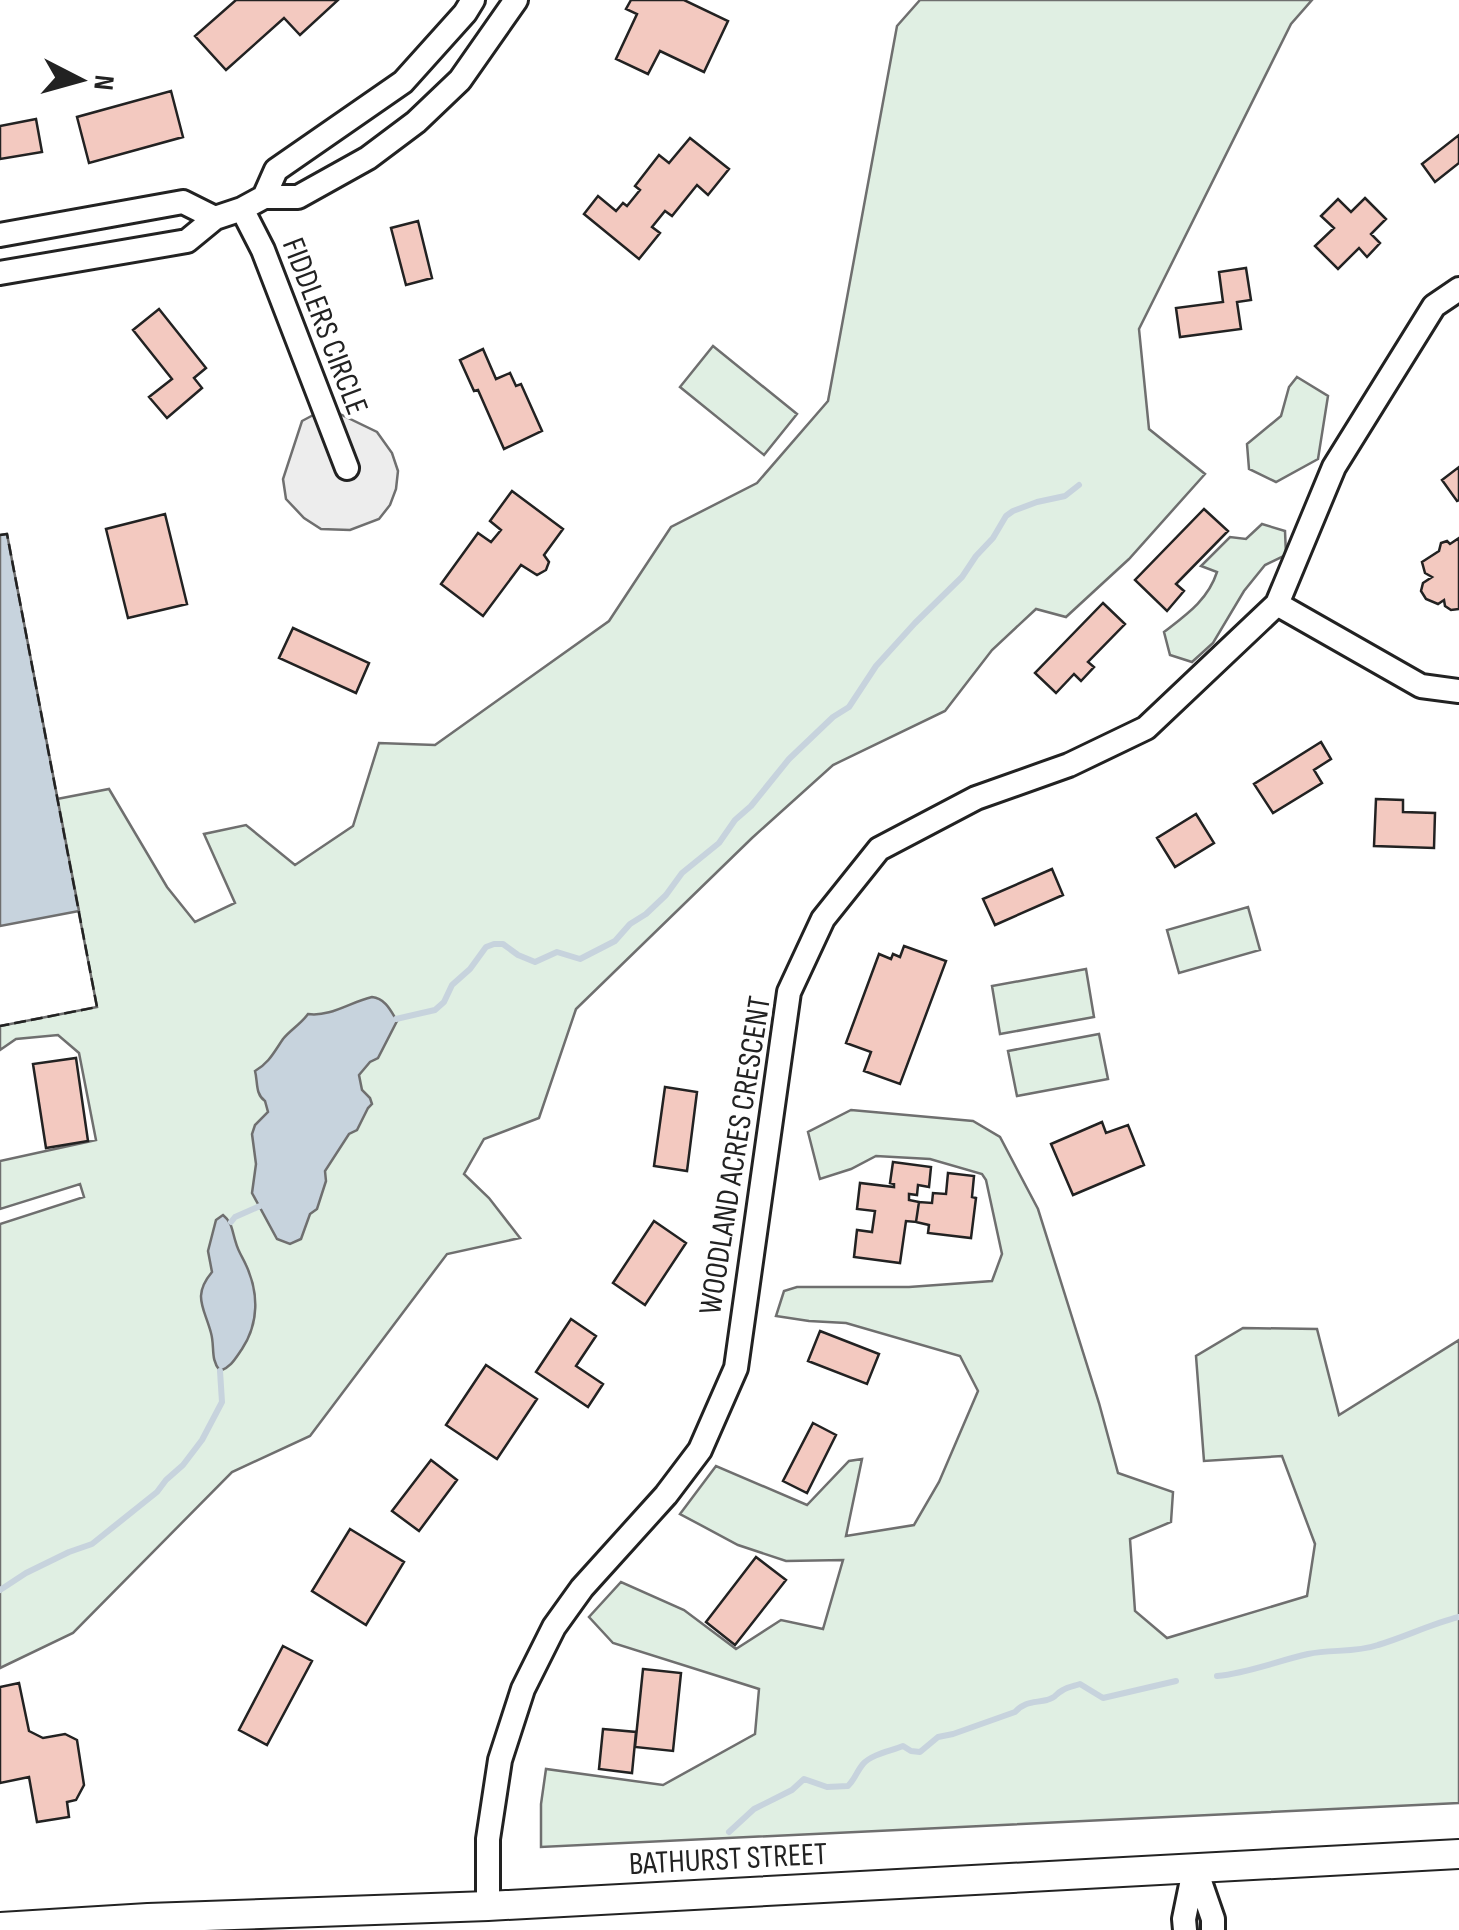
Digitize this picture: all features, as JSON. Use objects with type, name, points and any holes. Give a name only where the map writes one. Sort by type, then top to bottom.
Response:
[{"type":"main road","name":"BATHURST STREET","points":[[0,1927],[488,1906],[1459,1854]]},
{"type":"street","points":[[264,198],[276,170],[403,82],[473,0]]},
{"type":"street","points":[[0,272],[187,240],[215,218],[264,198],[298,197],[368,158],[416,122],[460,80],[516,0]]},
{"type":"street","points":[[0,235],[183,202],[215,218]]},
{"type":"street","name":"FIDDLERS CIRCLE","points":[[242,209],[263,250],[347,468]]},
{"type":"street","name":"WOODLAND ACRES CRESCENT","points":[[488,1906],[488,1838],[497,1779],[523,1689],[554,1628],[582,1588],[666,1495],[700,1450],[736,1368],[789,992],[823,918],[880,849],[976,798],[1069,765],[1146,728],[1277,604],[1334,467],[1434,306],[1459,289]]},
{"type":"street","points":[[1277,604],[1420,686],[1459,691]]},
{"type":"street","points":[[1185,1930],[1195,1867]]},
{"type":"street","points":[[1195,1867],[1213,1930]]},
{"type":"green space","points":[[920,0],[1312,0],[1291,24],[1139,329],[1149,429],[1205,474],[1129,559],[1066,617],[1036,609],[992,650],[945,711],[833,765],[576,1009],[539,1118],[484,1139],[464,1174],[489,1198],[520,1238],[447,1254],[310,1436],[232,1472],[73,1633],[0,1668],[0,1224],[84,1197],[80,1184],[0,1209],[0,1161],[96,1140],[79,1053],[58,1035],[16,1039],[0,1050],[0,1026],[97,1007],[57,799],[109,789],[167,887],[195,922],[235,903],[204,834],[246,825],[295,865],[353,826],[379,743],[435,745],[609,621],[671,527],[757,483],[828,401],[897,26]]},
{"type":"green space","points":[[713,346],[797,414],[764,455],[680,387]]},
{"type":"green space","points":[[1297,377],[1328,396],[1318,459],[1276,482],[1249,469],[1247,444],[1281,416],[1289,387]]},
{"type":"green space","points":[[1262,524],[1285,531],[1286,555],[1265,565],[1244,591],[1213,643],[1192,662],[1170,655],[1164,632],[1202,599],[1217,572],[1201,566],[1230,537],[1246,539]]},
{"type":"green space","points":[[1248,907],[1260,950],[1179,973],[1167,930]]},
{"type":"green space","points":[[1086,969],[1094,1017],[1000,1034],[992,986]]},
{"type":"green space","points":[[1099,1034],[1108,1079],[1017,1096],[1008,1051]]},
{"type":"green space","points":[[851,1110],[973,1121],[1000,1137],[1038,1209],[1118,1473],[1173,1492],[1171,1522],[1130,1539],[1135,1611],[1167,1638],[1307,1596],[1315,1544],[1282,1456],[1204,1461],[1196,1356],[1243,1328],[1317,1329],[1339,1415],[1459,1340],[1459,1803],[541,1847],[546,1769],[663,1785],[755,1734],[759,1689],[613,1643],[589,1617],[621,1582],[684,1610],[736,1649],[781,1620],[823,1629],[843,1560],[786,1561],[738,1545],[680,1514],[716,1466],[807,1505],[849,1461],[862,1459],[846,1536],[914,1525],[939,1482],[978,1391],[960,1356],[846,1323],[776,1316],[784,1291],[797,1287],[909,1287],[992,1281],[1002,1254],[982,1174],[930,1159],[876,1156],[820,1179],[808,1132]]},
{"type":"shaded area","points":[[332,405],[340,414],[377,432],[392,453],[398,471],[390,505],[379,519],[350,530],[321,529],[304,518],[286,499],[283,479],[302,421]]},
{"type":"shaded area","points":[[7,534],[79,911],[0,926],[0,535]]},
{"type":"shaded area","points":[[372,997],[384,1002],[397,1021],[378,1058],[359,1075],[362,1090],[372,1104],[325,1171],[326,1181],[317,1209],[310,1214],[301,1239],[290,1244],[277,1239],[252,1193],[256,1164],[252,1134],[268,1112],[258,1091],[255,1071],[308,1014],[333,1011]]},
{"type":"shaded area","points":[[223,1215],[250,1276],[255,1308],[248,1339],[232,1362],[220,1371],[201,1295],[212,1272],[208,1251],[216,1220]]},
{"type":"building","points":[[236,0],[338,0],[300,35],[284,18],[226,70],[195,36]]},
{"type":"building","points":[[631,0],[684,0],[728,21],[704,72],[660,51],[648,74],[616,59],[637,14],[626,9]]},
{"type":"building","points":[[171,91],[183,137],[89,163],[77,117]]},
{"type":"building","points":[[36,119],[42,152],[0,159],[0,126]]},
{"type":"building","points":[[1459,135],[1459,163],[1435,182],[1422,164]]},
{"type":"building","points":[[690,138],[729,169],[708,195],[697,185],[672,216],[665,211],[652,227],[660,233],[639,259],[584,214],[598,196],[616,211],[623,203],[627,206],[640,190],[635,186],[659,155],[669,163]]},
{"type":"building","points":[[1365,198],[1386,219],[1371,234],[1380,243],[1367,257],[1359,248],[1338,269],[1315,246],[1334,228],[1321,216],[1338,199],[1351,212]]},
{"type":"building","points":[[418,221],[432,278],[406,285],[391,228]]},
{"type":"building","points":[[1246,268],[1251,300],[1237,302],[1241,329],[1180,337],[1176,308],[1223,302],[1219,272]]},
{"type":"building","points":[[159,309],[206,368],[194,378],[202,388],[167,418],[149,397],[172,379],[133,330]]},
{"type":"building","points":[[483,349],[496,379],[510,373],[516,386],[521,384],[542,431],[504,449],[460,360]]},
{"type":"building","points":[[1459,467],[1459,500],[1457,501],[1442,480]]},
{"type":"building","points":[[512,491],[563,529],[544,555],[549,562],[546,570],[537,575],[521,565],[483,616],[441,584],[478,533],[491,542],[501,530],[490,521]]},
{"type":"building","points":[[1204,509],[1228,531],[1176,584],[1184,591],[1167,611],[1135,580]]},
{"type":"building","points":[[165,514],[187,604],[128,618],[106,529]]},
{"type":"building","points":[[1459,538],[1459,609],[1451,610],[1444,600],[1438,604],[1426,599],[1421,591],[1423,583],[1432,577],[1425,573],[1422,562],[1439,551],[1441,543],[1450,544]]},
{"type":"building","points":[[1103,603],[1125,624],[1088,662],[1094,667],[1081,681],[1074,674],[1056,693],[1035,673]]},
{"type":"building","points":[[293,628],[369,663],[356,693],[279,658]]},
{"type":"building","points":[[1321,742],[1331,759],[1314,770],[1322,783],[1273,813],[1254,784]]},
{"type":"building","points":[[1376,799],[1403,800],[1403,812],[1435,813],[1434,848],[1374,846]]},
{"type":"building","points":[[1196,814],[1214,843],[1175,867],[1157,838]]},
{"type":"building","points":[[1052,869],[1063,895],[995,925],[983,899]]},
{"type":"building","points":[[904,946],[946,961],[900,1084],[864,1071],[871,1052],[846,1043],[879,954],[891,959],[893,954],[900,957]]},
{"type":"building","points":[[76,1058],[88,1141],[46,1148],[33,1064]]},
{"type":"building","points":[[665,1087],[697,1092],[687,1171],[654,1166]]},
{"type":"building","points":[[1102,1122],[1106,1133],[1128,1125],[1144,1165],[1073,1195],[1051,1144]]},
{"type":"building","points":[[893,1162],[931,1167],[929,1187],[918,1185],[917,1195],[909,1194],[909,1200],[919,1202],[916,1222],[906,1221],[900,1263],[854,1257],[857,1230],[872,1232],[875,1211],[857,1209],[860,1183],[894,1187],[890,1183]]},
{"type":"building","points":[[948,1173],[974,1176],[972,1197],[976,1198],[971,1238],[928,1233],[929,1225],[916,1222],[919,1202],[932,1203],[933,1193],[946,1194]]},
{"type":"building","points":[[654,1221],[686,1243],[645,1305],[613,1283]]},
{"type":"building","points":[[571,1319],[596,1336],[576,1366],[603,1384],[588,1407],[536,1372]]},
{"type":"building","points":[[820,1331],[879,1354],[867,1384],[808,1361]]},
{"type":"building","points":[[486,1365],[537,1399],[497,1459],[446,1425]]},
{"type":"building","points":[[813,1423],[836,1435],[807,1493],[783,1481]]},
{"type":"building","points":[[431,1460],[457,1480],[419,1531],[392,1511]]},
{"type":"building","points":[[350,1529],[404,1562],[366,1625],[312,1591]]},
{"type":"building","points":[[756,1557],[786,1580],[735,1645],[706,1622]]},
{"type":"building","points":[[283,1646],[312,1661],[267,1745],[239,1730]]},
{"type":"building","points":[[643,1669],[681,1673],[673,1751],[635,1747]]},
{"type":"building","points":[[19,1683],[29,1731],[43,1738],[65,1734],[77,1740],[84,1785],[76,1800],[67,1802],[69,1817],[37,1822],[29,1777],[0,1783],[0,1687]]},
{"type":"building","points":[[603,1729],[636,1732],[632,1773],[599,1769]]},
{"type":"waterway","points":[[396,1019],[435,1010],[452,985],[486,947],[494,944],[503,944],[535,962],[557,952],[580,959],[615,941],[666,895],[682,873],[719,843],[789,759],[849,707],[876,666],[962,577],[1006,516],[1037,502],[1065,496],[1079,485]]},
{"type":"waterway","points":[[231,1222],[260,1206]]},
{"type":"waterway","points":[[0,1590],[26,1573],[92,1544],[157,1492],[202,1440],[222,1402],[220,1371]]},
{"type":"waterway","points":[[1217,1676],[1308,1654],[1369,1647],[1459,1617]]},
{"type":"waterway","points":[[729,1832],[754,1809],[792,1790],[804,1779],[827,1787],[848,1786],[863,1764],[876,1755],[903,1746],[920,1752],[938,1737],[1015,1712],[1026,1704],[1051,1699],[1069,1687],[1080,1684],[1103,1698],[1176,1681]]},
{"type":"fence","points":[[0,535],[7,534],[97,1007],[0,1026]]}]
